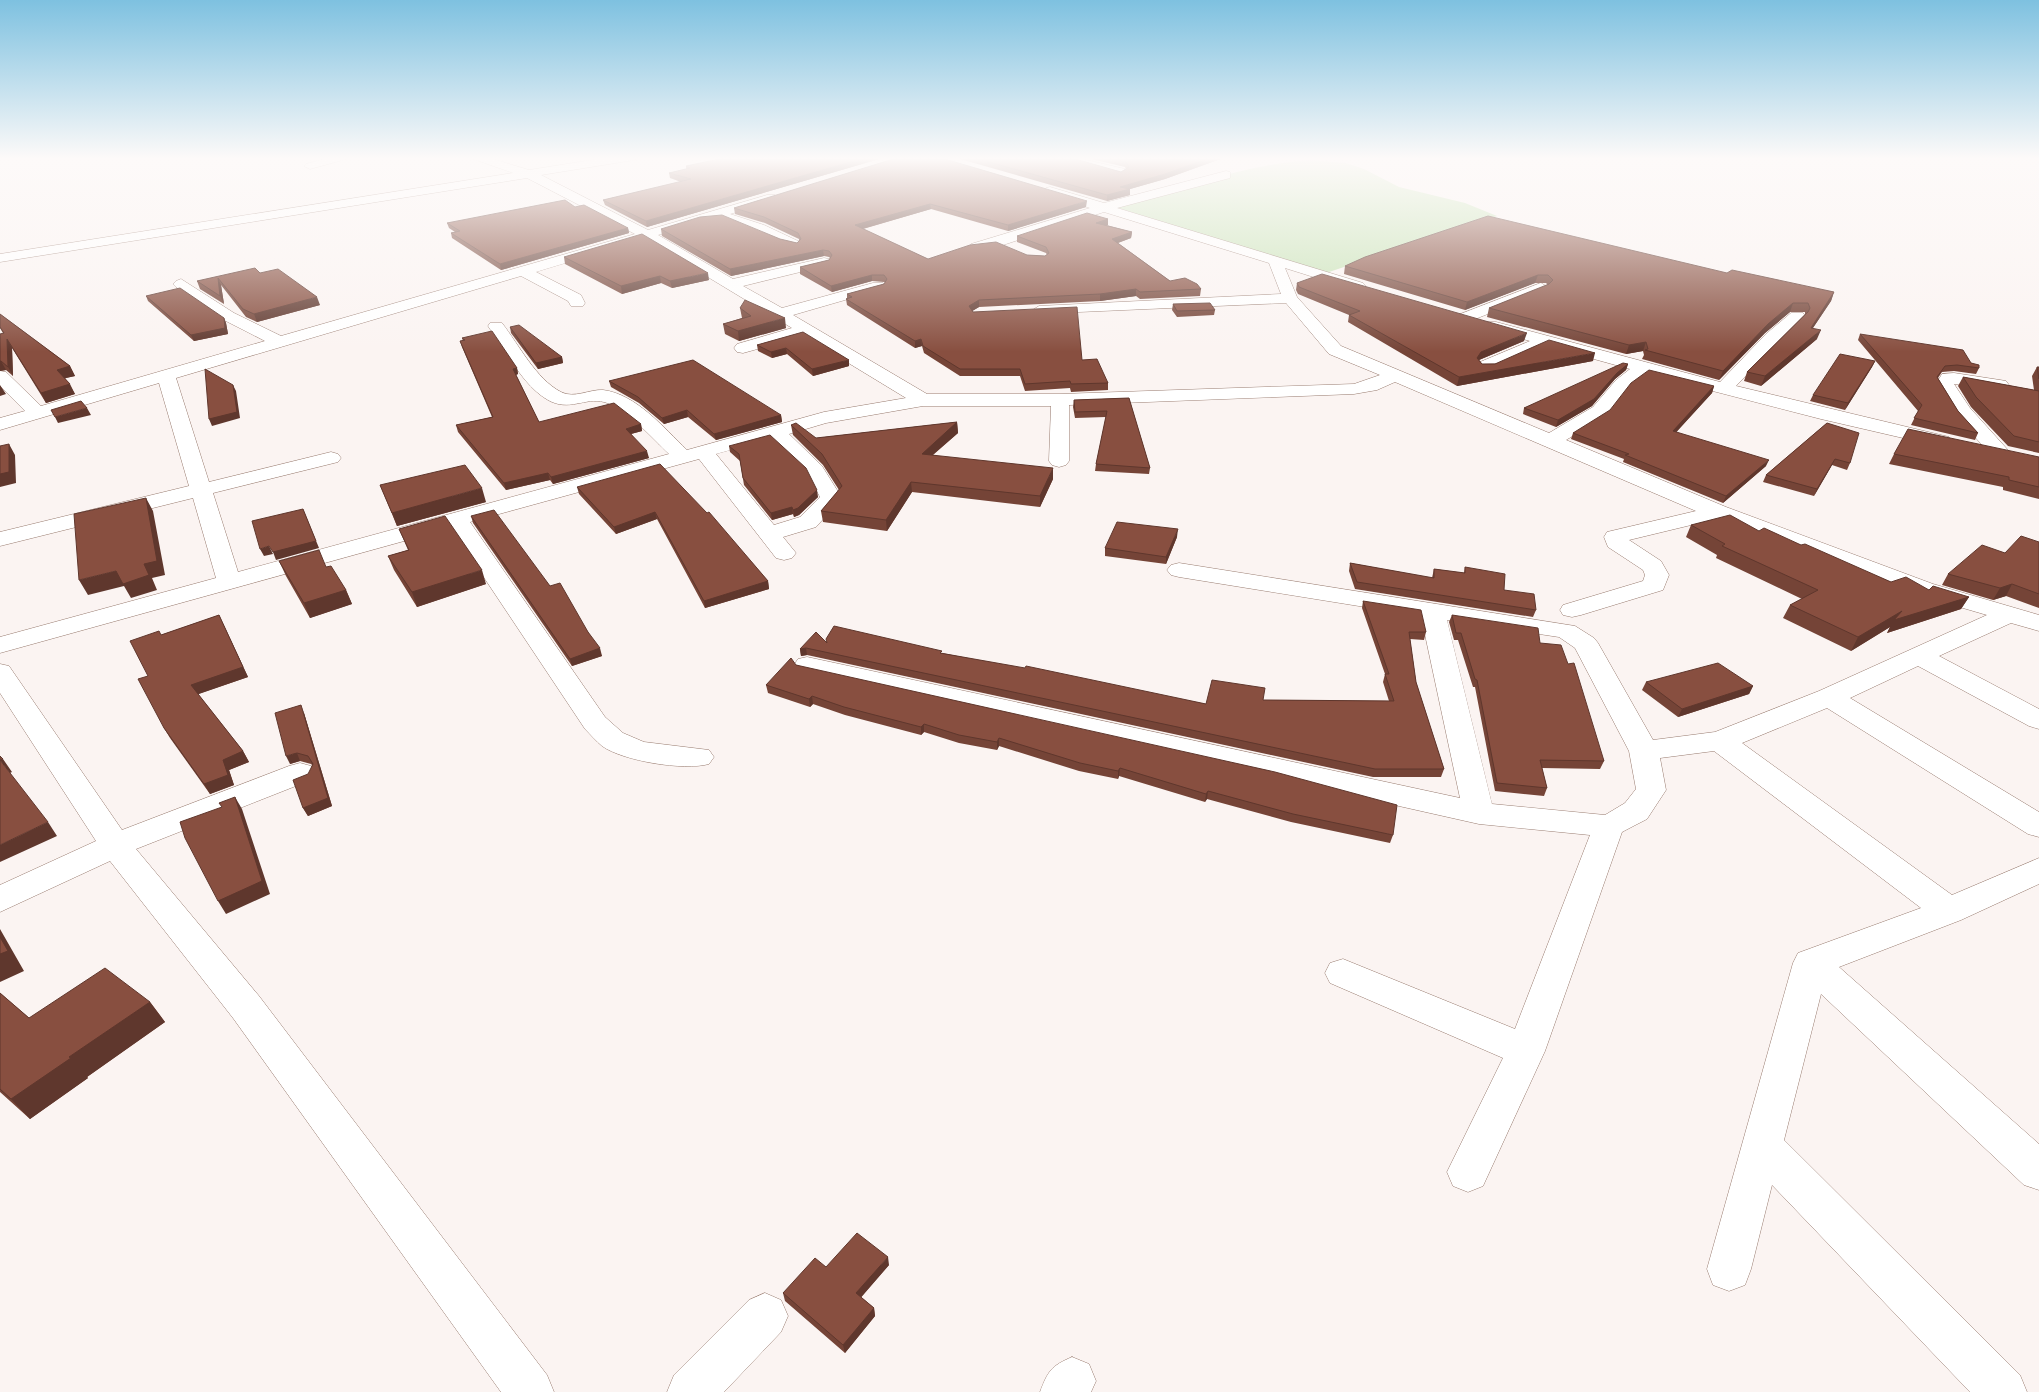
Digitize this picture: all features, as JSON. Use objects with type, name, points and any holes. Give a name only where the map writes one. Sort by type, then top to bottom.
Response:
[{"type":"street","points":[[73,239],[190,222]]},
{"type":"street","points":[[0,258],[193,222]]},
{"type":"street","points":[[623,222],[732,284],[923,400]]},
{"type":"street","points":[[0,424],[691,222]]},
{"type":"street","points":[[741,222],[793,244]]},
{"type":"street","points":[[976,247],[998,242],[1059,222]]},
{"type":"street","points":[[1152,222],[1370,289]]},
{"type":"street","points":[[998,242],[1021,252]]},
{"type":"street","points":[[1275,261],[1290,298],[1335,350],[1392,376],[1718,512],[1858,566],[2008,615],[2039,623]]},
{"type":"street","points":[[732,284],[824,262]]},
{"type":"street","points":[[523,271],[575,298],[577,303]]},
{"type":"street","points":[[181,284],[228,316],[280,342]]},
{"type":"street","points":[[780,314],[878,286]]},
{"type":"street","points":[[1464,318],[1541,288]]},
{"type":"street","points":[[1026,312],[1290,298]]},
{"type":"street","points":[[1445,312],[1643,368],[1852,422],[1954,444]]},
{"type":"street","points":[[1724,389],[1772,338],[1797,316]]},
{"type":"street","points":[[496,326],[541,385],[553,396],[568,402],[595,396],[609,397],[694,455],[769,534],[784,553]]},
{"type":"street","points":[[743,348],[805,330]]},
{"type":"street","points":[[1486,366],[1547,340]]},
{"type":"street","points":[[1549,442],[1600,411],[1622,384],[1643,368]]},
{"type":"street","points":[[166,375],[228,583]]},
{"type":"street","points":[[0,376],[38,413]]},
{"type":"street","points":[[0,645],[848,413],[923,400],[1060,400],[1354,389],[1371,386],[1392,376]]},
{"type":"street","points":[[2000,453],[1963,412],[1945,384],[1948,378],[1954,378],[2018,388]]},
{"type":"street","points":[[1059,461],[1060,400]]},
{"type":"street","points":[[769,534],[808,522],[831,498],[823,483],[802,456],[775,432]]},
{"type":"street","points":[[1973,448],[2020,457]]},
{"type":"street","points":[[0,538],[331,458]]},
{"type":"street","points":[[1572,610],[1654,585],[1657,575],[1653,566],[1616,542],[1615,537],[1718,512]]},
{"type":"street","points":[[457,520],[595,723],[613,740],[640,751],[699,757]]},
{"type":"street","points":[[807,664],[1479,813],[1609,826],[1636,811],[1651,790],[1644,751],[1585,643],[1566,631],[1544,626],[1432,611],[1178,570]]},
{"type":"street","points":[[1432,611],[1479,813]]},
{"type":"street","points":[[1644,751],[1720,741],[1829,697],[2008,615]]},
{"type":"street","points":[[1918,656],[2039,720]]},
{"type":"street","points":[[0,672],[116,845],[246,1007],[530,1392]]},
{"type":"street","points":[[1829,697],[2039,826]]},
{"type":"street","points":[[1720,741],[1949,911]]},
{"type":"street","points":[[0,899],[116,845],[300,773]]},
{"type":"street","points":[[1468,1172],[1526,1051],[1609,826]]},
{"type":"street","points":[[1811,963],[1949,911],[2039,870]]},
{"type":"street","points":[[1729,1269],[1811,963]]},
{"type":"street","points":[[1811,963],[2039,1171]]},
{"type":"street","points":[[1343,973],[1526,1051]]},
{"type":"street","points":[[1762,1146],[2003,1392]]},
{"type":"street","points":[[691,1392],[764,1316]]},
{"type":"green space","points":[[1163,222],[1479,222],[1326,273]]},
{"type":"building","points":[[616,222],[628,228],[500,264],[451,233],[460,231],[447,223]]},
{"type":"building","points":[[684,222],[739,222],[780,239],[797,243],[801,239],[798,233],[775,222],[866,222],[855,225],[928,259],[970,245],[996,242],[1027,255],[1045,256],[1049,253],[1046,247],[1017,236],[1060,222],[1099,222],[1096,223],[1132,232],[1112,239],[1170,281],[1185,278],[1197,284],[1201,289],[1140,292],[1136,289],[1100,294],[979,300],[969,306],[973,312],[1077,307],[1082,360],[1097,359],[1108,383],[1071,384],[1070,381],[1025,384],[1020,369],[960,369],[923,346],[921,339],[915,341],[846,299],[852,297],[847,294],[884,284],[887,279],[884,275],[872,275],[831,286],[800,267],[829,260],[832,255],[829,251],[823,250],[730,269],[661,229]]},
{"type":"building","points":[[997,222],[1018,222],[1008,225]]},
{"type":"building","points":[[1470,222],[1513,222],[1727,273],[1732,270],[1834,292],[1811,328],[1821,330],[1765,376],[1747,372],[1808,312],[1810,308],[1808,303],[1793,303],[1768,324],[1723,371],[1645,350],[1648,349],[1646,342],[1629,345],[1489,308],[1549,284],[1553,280],[1548,275],[1538,275],[1467,302],[1345,266],[1365,257]]},
{"type":"building","points":[[642,234],[708,273],[670,281],[660,276],[621,286],[564,257]]},
{"type":"building","points":[[255,268],[260,273],[278,269],[317,297],[254,314],[243,309],[218,278],[220,296],[197,281]]},
{"type":"building","points":[[1322,274],[1527,333],[1481,352],[1477,358],[1482,364],[1495,364],[1549,340],[1595,353],[1459,377],[1349,315],[1360,311],[1299,287],[1297,283]]},
{"type":"building","points":[[180,288],[224,318],[225,328],[191,335],[146,296]]},
{"type":"building","points":[[745,300],[785,318],[738,331],[723,324],[751,316],[740,308]]},
{"type":"building","points":[[1210,303],[1215,310],[1177,311],[1173,304]]},
{"type":"building","points":[[0,314],[70,366],[57,370],[70,384],[41,393],[7,339],[8,367],[0,361],[0,334],[4,333],[0,327]]},
{"type":"building","points":[[519,325],[562,357],[536,363],[510,327]]},
{"type":"building","points":[[492,331],[517,368],[513,369],[539,422],[614,403],[641,424],[626,429],[647,451],[551,477],[548,473],[504,483],[456,425],[493,417],[460,341],[465,340],[462,338]]},
{"type":"building","points":[[803,332],[849,360],[812,369],[786,348],[771,352],[757,345]]},
{"type":"building","points":[[1860,334],[1963,350],[1971,363],[1979,365],[1979,368],[1957,365],[1945,366],[1937,377],[1958,411],[1978,433],[1914,418],[1922,405]]},
{"type":"building","points":[[1840,354],[1875,361],[1848,403],[1813,395]]},
{"type":"building","points":[[693,360],[781,415],[714,434],[687,410],[662,418],[638,397],[609,381]]},
{"type":"building","points":[[1623,363],[1628,364],[1617,373],[1594,399],[1558,420],[1524,408]]},
{"type":"building","points":[[205,369],[233,385],[237,412],[209,419]]},
{"type":"building","points":[[1649,370],[1714,386],[1673,431],[1769,460],[1726,496],[1625,455],[1629,454],[1573,433],[1610,410],[1631,383]]},
{"type":"building","points":[[1963,377],[2039,391],[2039,442],[2014,436],[1976,397]]},
{"type":"building","points":[[1129,398],[1150,468],[1096,464],[1107,411],[1075,412],[1074,400]]},
{"type":"building","points":[[81,401],[87,408],[55,417],[51,410]]},
{"type":"building","points":[[957,422],[922,454],[1053,468],[1040,496],[911,482],[886,520],[821,511],[842,486],[822,454],[791,425],[796,423],[816,438]]},
{"type":"building","points":[[1827,423],[1859,433],[1850,463],[1835,459],[1817,489],[1766,475]]},
{"type":"building","points":[[1908,429],[2039,457],[2039,487],[2009,480],[2009,477],[1894,454]]},
{"type":"building","points":[[770,435],[806,468],[817,490],[798,508],[793,510],[792,507],[771,513],[743,478],[739,454],[729,446]]},
{"type":"building","points":[[9,444],[9,472],[0,474],[0,446]]},
{"type":"building","points":[[660,464],[707,513],[709,512],[768,581],[704,601],[655,512],[614,527],[577,487]]},
{"type":"building","points":[[465,465],[482,488],[392,513],[380,485]]},
{"type":"building","points":[[146,498],[157,561],[144,564],[149,575],[123,584],[116,571],[79,580],[74,514]]},
{"type":"building","points":[[303,509],[316,541],[273,552],[269,546],[260,549],[252,521]]},
{"type":"building","points":[[494,510],[550,586],[560,583],[588,632],[600,648],[570,659],[471,516]]},
{"type":"building","points":[[1730,515],[1759,531],[1764,528],[1891,582],[1906,577],[1929,590],[1933,586],[1969,597],[1894,620],[1902,611],[1858,637],[1790,605],[1818,590],[1722,546],[1725,544],[1691,525]]},
{"type":"building","points":[[445,516],[482,570],[412,592],[388,556],[409,550],[399,529]]},
{"type":"building","points":[[1117,522],[1178,529],[1166,557],[1105,548]]},
{"type":"building","points":[[2021,536],[2039,542],[2039,594],[2012,584],[2000,588],[1948,574],[1982,545],[2005,553]]},
{"type":"building","points":[[319,550],[326,567],[331,566],[346,590],[304,603],[279,561]]},
{"type":"building","points":[[1350,563],[1434,578],[1434,569],[1465,573],[1465,567],[1505,574],[1504,590],[1534,594],[1536,610],[1357,582]]},
{"type":"building","points":[[1363,601],[1421,610],[1426,632],[1409,632],[1416,682],[1444,769],[1375,769],[806,648],[800,649],[816,632],[827,643],[826,639],[834,626],[942,651],[940,653],[1025,668],[1026,666],[1206,704],[1212,680],[1265,688],[1263,700],[1394,701],[1385,674],[1389,674]]},
{"type":"building","points":[[219,615],[243,667],[191,685],[243,751],[223,760],[228,775],[204,784],[164,728],[138,679],[148,676],[130,641],[159,631],[161,635]]},
{"type":"building","points":[[1452,615],[1538,628],[1540,643],[1561,645],[1568,664],[1574,663],[1604,761],[1540,760],[1547,788],[1497,783],[1477,680],[1475,679],[1461,633],[1456,633]]},
{"type":"building","points":[[791,658],[796,665],[1275,772],[1397,805],[1393,835],[1293,814],[1208,791],[1206,794],[1120,768],[1118,771],[1080,763],[999,738],[997,742],[959,735],[924,724],[921,727],[844,707],[812,696],[809,699],[766,685]]},
{"type":"building","points":[[1718,663],[1753,686],[1682,709],[1646,682]]},
{"type":"building","points":[[301,705],[328,798],[303,808],[293,780],[308,774],[313,764],[308,756],[297,753],[286,756],[275,713]]},
{"type":"building","points":[[0,760],[48,822],[0,845]]},
{"type":"building","points":[[235,797],[262,881],[218,901],[185,838],[180,822],[222,807],[219,803]]},
{"type":"building","points":[[0,937],[8,951],[0,954]]},
{"type":"building","points":[[105,968],[150,1002],[11,1099],[0,1089],[0,993],[29,1018]]},
{"type":"building","points":[[857,1233],[888,1257],[856,1293],[874,1308],[843,1345],[783,1293],[815,1258],[826,1267]]}]
